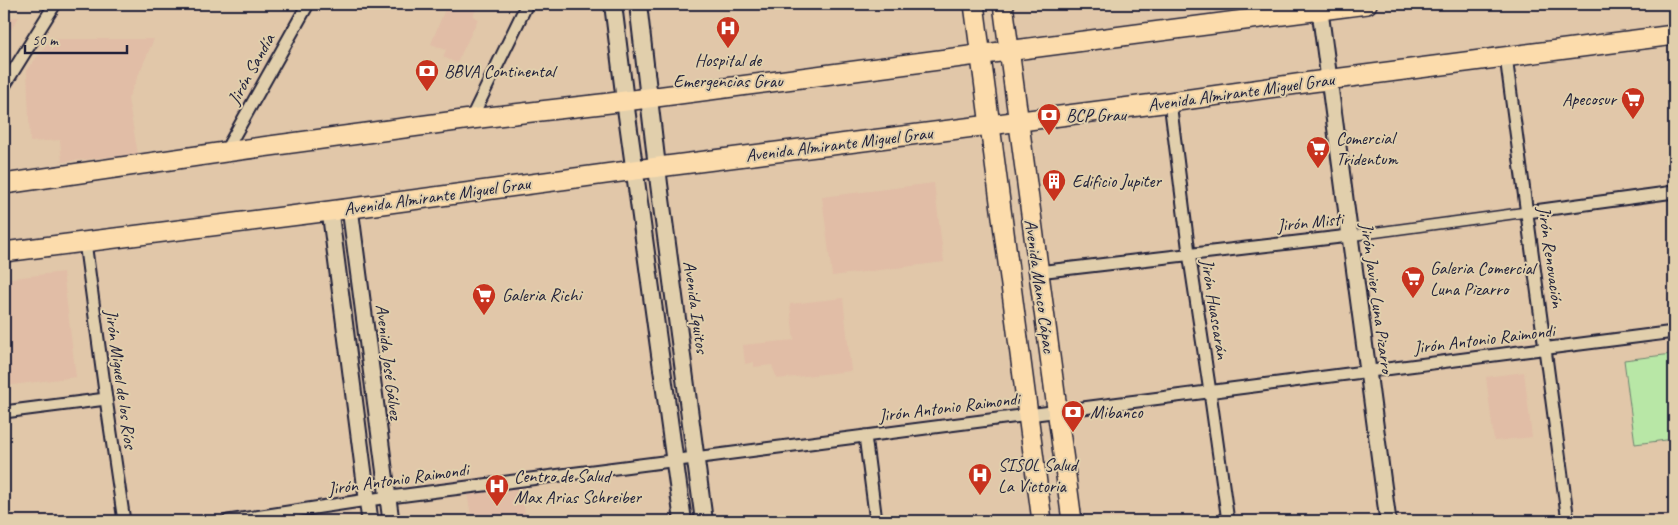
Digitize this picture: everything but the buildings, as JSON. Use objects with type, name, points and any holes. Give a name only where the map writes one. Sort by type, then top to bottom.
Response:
[{"type":"main road","points":[[613,4],[625,104],[683,521]]},
{"type":"main road","name":"Avenida Iquitos","points":[[638,4],[704,521]]},
{"type":"main road","name":"Avenida Manco Cápac","points":[[974,4],[1042,521]]},
{"type":"main road","name":"Avenida Manco Cápac","points":[[1003,4],[1072,521]]},
{"type":"main road","points":[[4,184],[471,119],[649,101],[1009,54],[1368,4]]},
{"type":"main road","name":"Avenida Almirante Miguel Grau","points":[[4,252],[330,211],[634,165],[1017,113],[1170,102],[1327,74],[1506,57],[1674,35]]},
{"type":"street","points":[[4,86],[56,4]]},
{"type":"street","name":"Jirón Sandía","points":[[226,152],[308,4]]},
{"type":"street","points":[[471,119],[527,4]]},
{"type":"street","name":"Jirón Javier Luna Pizarro","points":[[1320,10],[1327,74],[1388,521]]},
{"type":"street","name":"Jirón Renovación","points":[[1506,57],[1568,521]]},
{"type":"street","name":"Jirón Huascarán","points":[[1170,102],[1189,253],[1228,521]]},
{"type":"street","name":"Jirón Misti","points":[[1038,272],[1189,253],[1349,236],[1674,192]]},
{"type":"street","name":"Avenida José Gálvez","points":[[350,208],[391,521]]},
{"type":"street","points":[[330,211],[370,521]]},
{"type":"street","name":"Jirón Miguel de los Ríos","points":[[85,242],[124,521]]},
{"type":"street","name":"Jirón Antonio Raimondi","points":[[228,521],[387,497],[1674,332]]},
{"type":"street","points":[[4,412],[106,398]]},
{"type":"street","points":[[866,436],[876,521]]},
{"type":"shaded area","points":[[447,4],[478,4],[473,16],[478,19],[457,63],[443,57],[446,50],[431,44]]},
{"type":"shaded area","points":[[19,17],[4,40],[4,18]]},
{"type":"shaded area","points":[[51,39],[154,39],[128,99],[138,154],[62,162],[60,140],[30,142],[27,70]]},
{"type":"shaded area","points":[[934,183],[944,262],[832,276],[822,197]]},
{"type":"shaded area","points":[[63,272],[76,377],[4,386],[4,279]]},
{"type":"shaded area","points":[[843,298],[851,371],[777,379],[772,365],[754,367],[754,362],[745,364],[743,345],[794,340],[790,304]]},
{"type":"shaded area","points":[[1524,372],[1532,437],[1494,441],[1486,377]]},
{"type":"shaded area","name":"Centro de Salud Max Arias Schreiber","points":[[521,486],[526,521],[472,521],[467,493]]},
{"type":"green space","points":[[1672,354],[1674,369],[1674,439],[1635,444],[1624,360]]},
{"type":"place","name":"Hospital de Emergencias Grau","points":[[728,49]]},
{"type":"place","name":"BBVA Continental","points":[[427,92]]},
{"type":"place","name":"Apecosur","points":[[1633,120]]},
{"type":"place","name":"BCP Grau","points":[[1049,136]]},
{"type":"place","name":"Comercial Tridentum","points":[[1318,169]]},
{"type":"place","name":"Edificio Jupiter","points":[[1054,202]]},
{"type":"place","name":"Galeria Comercial Luna Pizarro","points":[[1413,299]]},
{"type":"place","name":"Galeria Richi","points":[[484,316]]},
{"type":"place","name":"Mibanco","points":[[1073,433]]},
{"type":"place","name":"SISOL Salud La Victoria","points":[[980,496]]},
{"type":"place","name":"Centro de Salud Max Arias Schreiber","points":[[497,507]]}]
